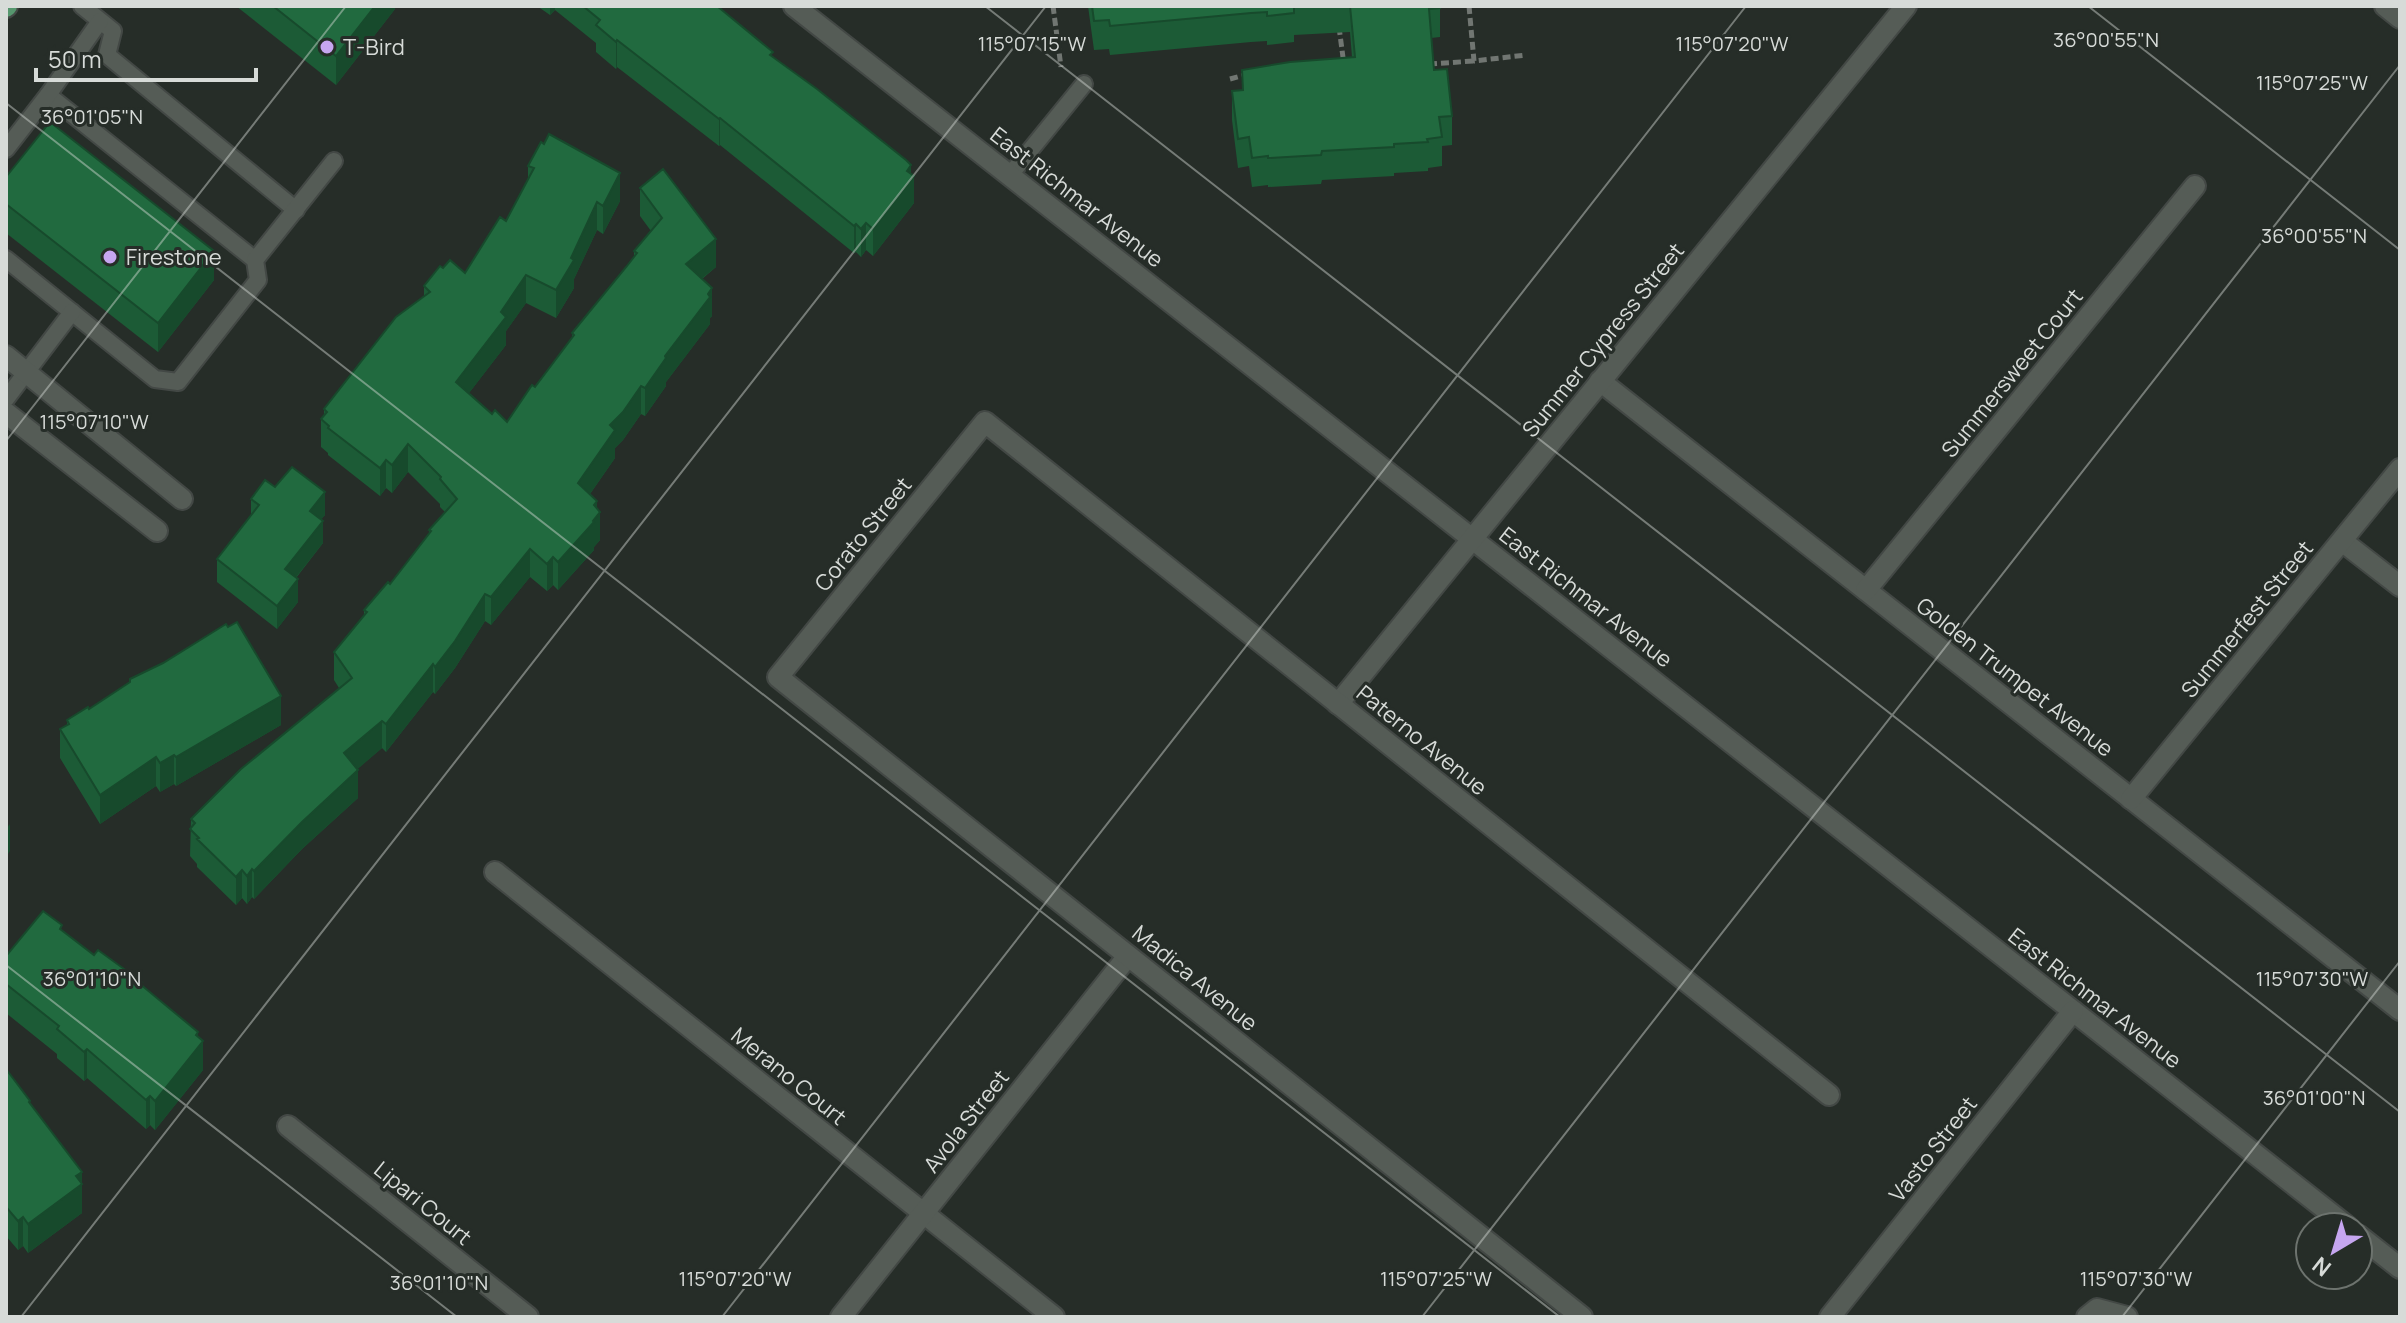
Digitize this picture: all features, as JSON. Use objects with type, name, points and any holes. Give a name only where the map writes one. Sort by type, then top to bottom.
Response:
[{"type":"street","name":"East Richmar Avenue","points":[[794,6],[2328,1211]]},
{"type":"street","name":"Summer Cypress Street","points":[[1338,704],[1906,6]]},
{"type":"street","points":[[2385,6],[2400,18]]},
{"type":"street","name":"Summersweet Court","points":[[1866,590],[2195,186]]},
{"type":"street","points":[[6,356],[182,499]]},
{"type":"street","name":"Golden Trumpet Avenue","points":[[1600,381],[2400,1010]]},
{"type":"street","points":[[6,413],[157,531]]},
{"type":"street","name":"Corato Street","points":[[778,677],[985,422]]},
{"type":"street","name":"Paterno Avenue","points":[[985,422],[1829,1095]]},
{"type":"street","name":"Summerfest Street","points":[[2131,799],[2400,469]]},
{"type":"street","points":[[2342,541],[2400,586]]},
{"type":"street","name":"Madica Avenue","points":[[778,677],[1582,1317]]},
{"type":"street","name":"Merano Court","points":[[495,872],[1054,1317]]},
{"type":"street","name":"Avola Street","points":[[841,1317],[1128,956]]},
{"type":"street","name":"Vasto Street","points":[[1830,1317],[2073,1011]]},
{"type":"street","name":"Lipari Court","points":[[288,1126],[528,1317]]},
{"type":"street","points":[[2374,1248],[2400,1268]]},
{"type":"street","points":[[2092,1313],[2127,1317]]},
{"type":"lane","points":[[82,6],[113,31],[107,55],[296,210]]},
{"type":"lane","points":[[6,149],[100,21]]},
{"type":"lane","points":[[1010,175],[1084,84]]},
{"type":"lane","points":[[6,259],[155,379],[178,382],[258,280],[255,260],[48,95]]},
{"type":"lane","points":[[255,260],[334,161]]},
{"type":"lane","points":[[6,399],[72,312]]},
{"type":"path","points":[[1053,6],[1061,67]]},
{"type":"path","points":[[1469,6],[1474,61]]},
{"type":"path","points":[[1338,16],[1345,70]]},
{"type":"path","points":[[1417,65],[1526,55]]},
{"type":"path","points":[[1230,79],[1258,72]]},
{"type":"building","points":[[273,6],[375,6],[336,56]]},
{"type":"building","points":[[583,6],[717,6],[773,52],[770,55],[906,160],[911,165],[907,171],[914,176],[873,229],[866,223],[861,229],[856,224],[854,226],[720,118],[616,42],[596,25],[600,20]]},
{"type":"building","points":[[1092,6],[1294,6],[1294,13],[1267,16],[1267,12],[1251,13],[1110,26],[1109,20],[1094,21]]},
{"type":"building","points":[[1350,6],[1440,6],[1429,9],[1434,70],[1447,69],[1452,116],[1439,117],[1442,137],[1427,139],[1428,142],[1394,144],[1394,147],[1252,158],[1249,137],[1238,139],[1232,91],[1243,90],[1242,70],[1290,62],[1355,57]]},
{"type":"building","name":"Firestone","points":[[50,122],[214,251],[158,323],[6,204],[6,177]]},
{"type":"building","points":[[549,134],[620,173],[603,206],[597,202],[571,258],[574,260],[556,290],[526,275],[501,312],[506,317],[456,382],[492,414],[495,410],[507,422],[532,385],[535,387],[574,335],[572,333],[662,218],[640,188],[663,169],[716,239],[686,264],[712,288],[708,294],[710,297],[645,388],[641,386],[610,425],[615,430],[578,483],[597,501],[594,505],[600,512],[594,522],[558,562],[553,557],[547,564],[530,549],[491,597],[485,594],[455,641],[386,724],[382,721],[344,753],[358,770],[254,871],[252,869],[247,876],[242,870],[236,877],[197,839],[190,829],[195,823],[191,819],[241,769],[352,678],[334,652],[367,612],[364,610],[388,582],[390,584],[429,530],[457,499],[441,477],[408,444],[392,465],[386,460],[380,468],[328,428],[321,419],[327,412],[324,409],[396,317],[430,292],[424,286],[440,266],[443,268],[450,260],[465,273],[500,217],[506,221],[534,168],[528,166]]},
{"type":"building","points":[[292,467],[325,492],[310,511],[323,521],[285,569],[298,579],[277,606],[217,559],[259,505],[251,499],[265,480],[275,487]]},
{"type":"building","points":[[237,622],[281,696],[176,757],[174,755],[160,763],[156,757],[100,795],[60,729],[69,724],[67,720],[89,709],[130,682],[130,679],[163,663],[226,624],[228,627]]},
{"type":"building","points":[[43,911],[62,925],[60,929],[94,955],[98,950],[142,982],[140,984],[198,1032],[196,1035],[203,1041],[155,1101],[150,1096],[146,1100],[87,1049],[84,1052],[57,1029],[59,1026],[6,984],[6,956]]},
{"type":"building","points":[[6,1069],[82,1172],[76,1176],[82,1184],[28,1224],[23,1217],[18,1221],[6,1207]]},
{"type":"place","name":"T-Bird","points":[[327,47]]},
{"type":"place","name":"Firestone","points":[[110,257]]}]
